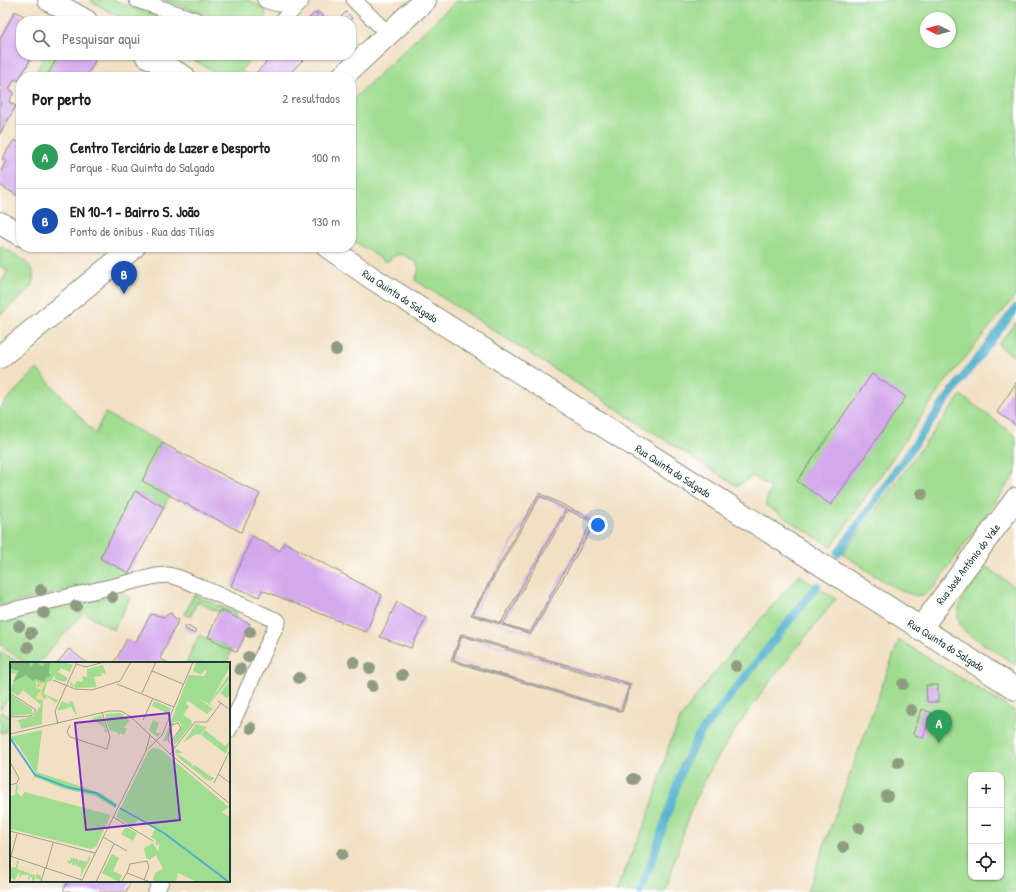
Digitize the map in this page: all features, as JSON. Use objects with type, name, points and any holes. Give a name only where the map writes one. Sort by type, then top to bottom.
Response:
[{"type":"street","points":[[49,0],[77,16]]},
{"type":"street","points":[[348,72],[425,0]]},
{"type":"street","points":[[155,60],[175,72]]},
{"type":"street","points":[[0,223],[16,232]]},
{"type":"street","points":[[0,357],[128,252]]},
{"type":"street","name":"Rua Quinta do Salgado","points":[[336,252],[372,278],[1016,689]]},
{"type":"street","name":"Rua José António do Vale","points":[[920,629],[1016,499]]},
{"type":"lane","points":[[136,0],[184,16]]},
{"type":"lane","points":[[265,0],[282,5],[290,5],[301,1]]},
{"type":"lane","points":[[354,0],[389,35]]},
{"type":"lane","points":[[287,16],[301,1]]},
{"type":"lane","points":[[0,613],[156,576],[168,575],[180,578],[278,621],[230,728]]},
{"type":"lane","points":[[156,892],[161,882]]},
{"type":"green space","points":[[89,0],[116,0],[123,4],[158,16],[117,16]]},
{"type":"green space","points":[[163,0],[248,0],[264,8],[266,13],[265,16],[212,16]]},
{"type":"green space","points":[[457,0],[1016,0],[1016,295],[943,385],[831,547],[765,505],[771,488],[753,476],[737,486],[415,280],[419,270],[417,263],[403,254],[396,255],[386,262],[356,242],[356,96]]},
{"type":"green space","points":[[42,60],[56,60],[49,72],[36,72]]},
{"type":"green space","points":[[194,60],[250,60],[241,70],[243,72],[214,72]]},
{"type":"green space","points":[[0,246],[21,258],[31,268],[33,281],[29,290],[0,315],[0,285],[8,271],[0,266]]},
{"type":"green space","points":[[1016,322],[1016,358],[998,345]]},
{"type":"green space","points":[[37,369],[95,434],[105,413],[162,443],[142,481],[170,495],[164,507],[135,492],[100,558],[129,573],[128,576],[0,606],[0,407]]},
{"type":"green space","points":[[961,395],[1016,436],[1016,473],[935,586],[927,593],[915,595],[894,587],[870,573],[843,554]]},
{"type":"green space","points":[[987,567],[1016,588],[1016,665],[964,631],[959,623],[958,614],[964,597]]},
{"type":"green space","points":[[799,575],[836,599],[768,684],[733,733],[705,779],[689,815],[665,892],[616,892],[646,821],[655,796],[669,745],[681,718],[719,667]]},
{"type":"green space","points":[[123,593],[130,598],[113,630],[83,612],[40,662],[25,662],[0,645],[0,621]]},
{"type":"green space","points":[[194,595],[238,614],[236,617],[220,610],[219,612],[197,602],[190,617],[185,614]]},
{"type":"green space","points":[[199,635],[209,640],[210,638],[232,650],[226,662],[186,662]]},
{"type":"green space","points":[[899,640],[1016,712],[1016,892],[807,892]]},
{"type":"green space","points":[[0,651],[17,662],[10,662],[10,697],[0,709]]},
{"type":"green space","points":[[0,711],[10,717],[10,724],[5,732],[0,732]]},
{"type":"building","points":[[15,11],[24,16],[16,16],[16,60],[30,60],[23,72],[16,72],[16,80],[15,79],[9,89],[14,92],[9,102],[16,106],[0,134],[0,39]]},
{"type":"building","points":[[317,11],[323,16],[312,16],[315,13],[317,15]]},
{"type":"building","points":[[346,12],[350,16],[342,16]]},
{"type":"building","points":[[56,60],[95,61],[89,72],[49,72]]},
{"type":"building","points":[[268,60],[303,60],[291,72],[257,72]]},
{"type":"building","points":[[14,140],[16,141],[16,195],[0,185],[0,173],[6,161],[2,159]]},
{"type":"building","points":[[872,374],[906,397],[831,505],[797,481]]},
{"type":"building","points":[[1016,383],[1016,425],[997,412]]},
{"type":"building","points":[[162,443],[260,494],[241,532],[142,481]]},
{"type":"building","points":[[135,491],[164,507],[129,573],[100,558]]},
{"type":"building","points":[[539,493],[596,521],[531,634],[471,615]],"holes":[[[540,496],[566,509],[501,623],[473,614]],[[568,510],[592,522],[530,632],[503,624]]]},
{"type":"building","points":[[252,536],[280,551],[284,542],[382,595],[366,632],[262,590],[259,597],[231,586]]},
{"type":"building","points":[[397,602],[426,618],[411,648],[380,637]]},
{"type":"building","points":[[220,610],[250,624],[237,652],[208,637]]},
{"type":"building","points":[[171,613],[174,618],[179,619],[160,658],[166,662],[115,662],[127,639],[135,643],[151,614],[165,617]]},
{"type":"building","points":[[186,625],[196,631],[195,634],[185,629]]},
{"type":"building","points":[[461,634],[631,684],[622,712],[451,661]],"holes":[[[462,636],[629,686],[621,710],[453,660]]]},
{"type":"building","points":[[69,649],[86,662],[58,662]]},
{"type":"building","points":[[926,685],[938,685],[938,702],[927,702]]},
{"type":"building","points":[[922,709],[932,713],[923,738],[913,734]]},
{"type":"building","points":[[68,882],[131,882],[126,892],[63,892]]},
{"type":"waterway","points":[[838,553],[946,400],[1016,308]]},
{"type":"waterway","points":[[640,892],[652,861],[684,764],[699,735],[817,586]]},
{"type":"place","name":"EN 10-1 - Bairro S. João","points":[[124,294]]},
{"type":"place","name":"Centro Terciário de Lazer e Desporto","points":[[939,743]]}]
